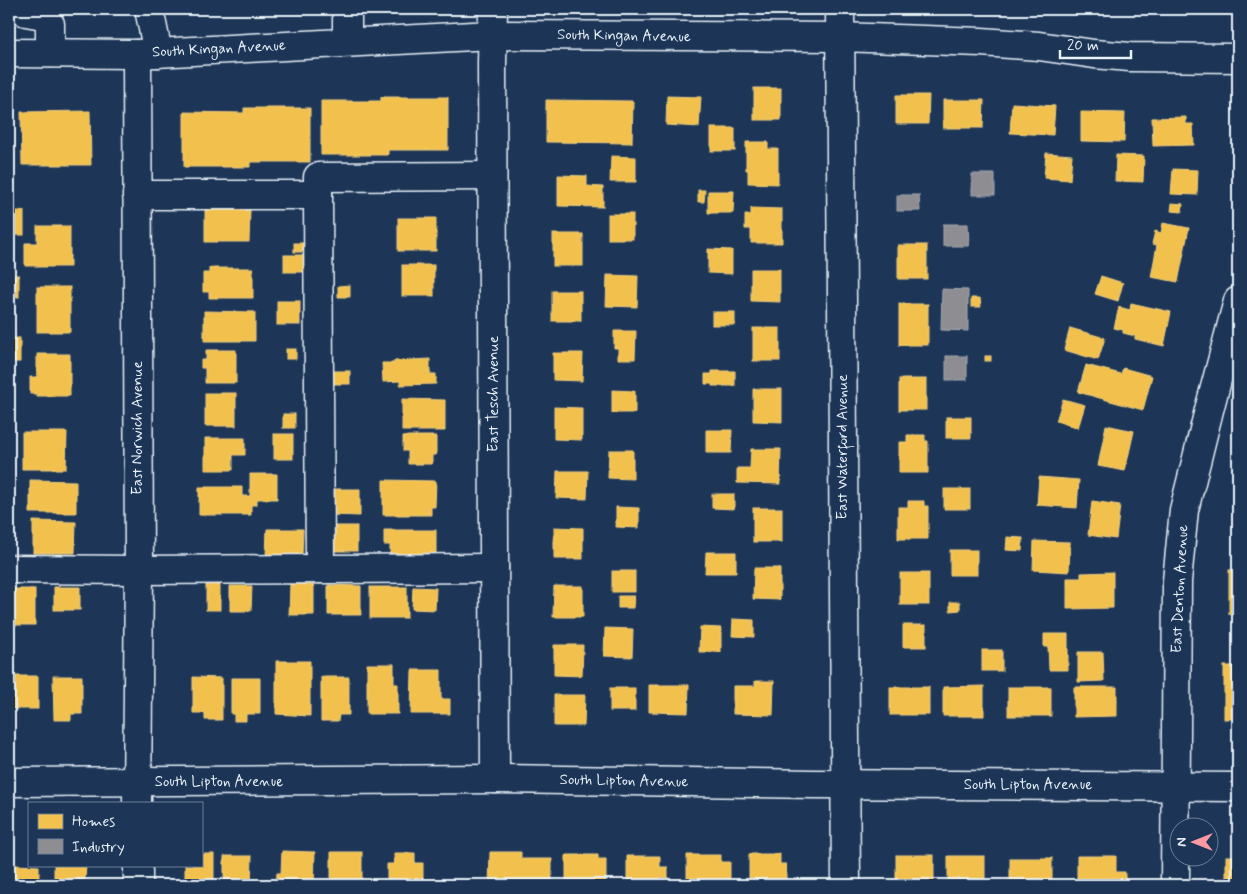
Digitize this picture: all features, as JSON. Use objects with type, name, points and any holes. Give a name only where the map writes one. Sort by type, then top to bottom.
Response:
[{"type":"street","points":[[26,9],[26,12],[43,15],[50,24],[50,53]]},
{"type":"street","name":"East Norwich Avenue","points":[[137,792],[139,570],[137,196],[148,53],[149,9]]},
{"type":"street","points":[[347,9],[347,42]]},
{"type":"street","name":"East Waterford Avenue","points":[[840,9],[846,885]]},
{"type":"street","name":"South Kingan Avenue","points":[[9,53],[148,53],[347,42],[492,22],[840,38],[981,42],[1039,46],[1130,57],[1238,58]]},
{"type":"street","name":"East Tesch Avenue","points":[[492,22],[495,779]]},
{"type":"street","points":[[320,569],[318,177],[492,176]]},
{"type":"street","points":[[137,196],[318,196]]},
{"type":"street","name":"East Denton Avenue","points":[[1175,885],[1178,581],[1184,510],[1238,301]]},
{"type":"street","points":[[9,569],[494,568]]},
{"type":"street","name":"South Lipton Avenue","points":[[9,782],[137,792],[495,779],[1238,787]]},
{"type":"street","points":[[138,866],[138,885]]},
{"type":"building: Homes","points":[[754,88],[781,88],[781,120],[754,120]]},
{"type":"building: Homes","points":[[896,95],[929,95],[928,124],[896,124]]},
{"type":"building: Homes","points":[[667,96],[701,97],[699,127],[666,125]]},
{"type":"building: Homes","points":[[381,97],[448,97],[448,150],[388,150],[388,155],[321,155],[321,101],[381,101]]},
{"type":"building: Homes","points":[[546,100],[633,101],[632,143],[546,142]]},
{"type":"building: Homes","points":[[943,100],[984,100],[983,128],[943,128]]},
{"type":"building: Homes","points":[[1012,103],[1055,106],[1053,135],[1010,133]]},
{"type":"building: Homes","points":[[244,108],[310,108],[310,162],[250,162],[250,167],[184,167],[184,112],[244,113]]},
{"type":"building: Homes","points":[[90,111],[91,165],[22,165],[21,112]]},
{"type":"building: Homes","points":[[1081,112],[1125,113],[1124,142],[1081,141]]},
{"type":"building: Homes","points":[[1186,117],[1186,124],[1193,124],[1194,145],[1153,146],[1152,118]]},
{"type":"building: Homes","points":[[711,128],[735,128],[735,151],[711,151]]},
{"type":"building: Homes","points":[[746,142],[768,142],[768,149],[778,149],[778,184],[748,183]]},
{"type":"building: Homes","points":[[1046,153],[1072,155],[1070,180],[1044,178]]},
{"type":"building: Homes","points":[[1116,155],[1144,156],[1143,182],[1115,181]]},
{"type":"building: Homes","points":[[611,156],[636,157],[636,182],[610,182]]},
{"type":"building: Homes","points":[[1173,169],[1198,170],[1197,195],[1171,194]]},
{"type":"building: Homes","points":[[558,175],[587,176],[587,186],[603,187],[603,207],[558,206]]},
{"type":"building: Homes","points":[[698,190],[705,190],[704,202],[698,202]]},
{"type":"building: Homes","points":[[708,191],[734,191],[733,213],[708,213]]},
{"type":"building: Homes","points":[[1172,203],[1183,204],[1182,212],[1171,211]]},
{"type":"building: Homes","points":[[751,208],[782,209],[782,243],[751,243],[751,229],[745,229],[745,215],[751,215]]},
{"type":"building: Homes","points":[[205,210],[250,210],[249,242],[205,242]]},
{"type":"building: Homes","points":[[9,211],[24,211],[24,235],[9,235]]},
{"type":"building: Homes","points":[[608,214],[633,214],[633,239],[608,239]]},
{"type":"building: Homes","points":[[398,218],[436,218],[436,251],[398,251]]},
{"type":"building: Homes","points":[[1163,223],[1189,228],[1178,282],[1151,277],[1157,245],[1152,244],[1155,231],[1161,233]]},
{"type":"building: Homes","points":[[37,226],[70,226],[70,267],[25,266],[25,243],[37,243]]},
{"type":"building: Homes","points":[[553,234],[583,234],[583,266],[553,266]]},
{"type":"building: Homes","points":[[294,243],[303,243],[303,252],[294,252]]},
{"type":"building: Homes","points":[[898,245],[927,245],[927,279],[898,279]]},
{"type":"building: Homes","points":[[708,249],[732,250],[732,274],[708,273]]},
{"type":"building: Homes","points":[[284,255],[305,255],[305,272],[284,272]]},
{"type":"building: Homes","points":[[402,265],[434,265],[434,296],[402,296]]},
{"type":"building: Homes","points":[[209,268],[253,268],[253,298],[209,298],[209,292],[203,292],[203,273],[209,273]]},
{"type":"building: Homes","points":[[751,269],[780,269],[780,302],[751,301]]},
{"type":"building: Homes","points":[[9,275],[19,275],[19,297],[9,297]]},
{"type":"building: Homes","points":[[607,275],[638,276],[637,307],[606,306]]},
{"type":"building: Homes","points":[[1101,276],[1123,283],[1118,301],[1095,294]]},
{"type":"building: Homes","points":[[350,285],[350,297],[338,297],[338,286]]},
{"type":"building: Homes","points":[[37,287],[70,287],[70,332],[37,332]]},
{"type":"building: Homes","points":[[552,291],[581,291],[581,321],[552,321]]},
{"type":"building: Homes","points":[[971,298],[980,298],[981,307],[971,307]]},
{"type":"building: Homes","points":[[277,301],[300,301],[300,325],[277,325]]},
{"type":"building: Homes","points":[[1131,303],[1171,312],[1164,346],[1135,339],[1135,336],[1114,328],[1119,307],[1130,310]]},
{"type":"building: Homes","points":[[899,304],[928,304],[928,345],[899,345]]},
{"type":"building: Homes","points":[[204,311],[255,312],[255,341],[204,341]]},
{"type":"building: Homes","points":[[712,312],[735,312],[735,325],[712,325]]},
{"type":"building: Homes","points":[[753,328],[780,328],[780,361],[753,361]]},
{"type":"building: Homes","points":[[1070,328],[1105,338],[1098,360],[1064,350]]},
{"type":"building: Homes","points":[[614,331],[636,331],[635,359],[618,359],[618,348],[614,348]]},
{"type":"building: Homes","points":[[9,338],[20,338],[20,362],[9,362]]},
{"type":"building: Homes","points":[[286,349],[296,349],[296,359],[286,359]]},
{"type":"building: Homes","points":[[206,350],[236,350],[236,383],[205,383],[205,368],[201,368],[201,360],[206,360]]},
{"type":"building: Homes","points":[[553,353],[583,353],[582,381],[553,380]]},
{"type":"building: Homes","points":[[37,354],[70,354],[70,396],[37,396],[37,394],[30,394],[30,377],[37,377]]},
{"type":"building: Homes","points":[[985,356],[991,356],[991,361],[985,361]]},
{"type":"building: Homes","points":[[430,359],[430,374],[436,374],[436,384],[400,385],[400,381],[383,382],[382,363]]},
{"type":"building: Homes","points":[[1086,365],[1121,374],[1123,368],[1152,376],[1143,410],[1078,392]]},
{"type":"building: Homes","points":[[329,371],[350,371],[350,384],[329,384]]},
{"type":"building: Homes","points":[[712,371],[735,371],[735,386],[712,386],[712,384],[705,384],[705,374],[712,374]]},
{"type":"building: Homes","points":[[899,379],[926,379],[926,410],[899,410]]},
{"type":"building: Homes","points":[[753,389],[782,389],[782,422],[753,421]]},
{"type":"building: Homes","points":[[612,390],[635,391],[635,413],[612,413]]},
{"type":"building: Homes","points":[[205,393],[236,393],[236,426],[205,426]]},
{"type":"building: Homes","points":[[402,399],[445,400],[445,431],[402,431]]},
{"type":"building: Homes","points":[[1063,399],[1085,405],[1078,428],[1056,421]]},
{"type":"building: Homes","points":[[554,407],[582,408],[582,440],[554,439]]},
{"type":"building: Homes","points":[[283,414],[295,414],[295,428],[283,428]]},
{"type":"building: Homes","points":[[946,417],[971,417],[971,438],[946,438]]},
{"type":"building: Homes","points":[[1106,425],[1134,431],[1125,471],[1098,466]]},
{"type":"building: Homes","points":[[706,430],[732,430],[731,453],[706,453]]},
{"type":"building: Homes","points":[[22,432],[67,432],[66,469],[22,469]]},
{"type":"building: Homes","points":[[274,434],[293,434],[293,459],[274,459]]},
{"type":"building: Homes","points":[[907,435],[925,435],[925,441],[928,441],[928,473],[899,473],[899,442],[907,442]]},
{"type":"building: Homes","points":[[436,436],[436,455],[432,455],[432,464],[408,464],[408,451],[403,451],[403,437]]},
{"type":"building: Homes","points":[[205,438],[245,438],[245,455],[233,455],[233,470],[205,470]]},
{"type":"building: Homes","points":[[751,449],[781,449],[780,484],[737,483],[737,468],[750,468]]},
{"type":"building: Homes","points":[[609,450],[633,450],[633,479],[608,478]]},
{"type":"building: Homes","points":[[557,471],[588,471],[587,499],[556,498]]},
{"type":"building: Homes","points":[[250,474],[277,474],[277,499],[257,499],[257,505],[251,505],[251,515],[199,515],[199,487],[242,487],[242,496],[250,496]]},
{"type":"building: Homes","points":[[1039,477],[1079,480],[1077,508],[1037,505]]},
{"type":"building: Homes","points":[[30,480],[76,481],[76,513],[30,513]]},
{"type":"building: Homes","points":[[383,480],[436,481],[435,507],[431,507],[431,515],[383,515]]},
{"type":"building: Homes","points":[[330,489],[360,489],[360,516],[330,515]]},
{"type":"building: Homes","points":[[944,489],[970,489],[970,509],[944,509]]},
{"type":"building: Homes","points":[[712,494],[734,494],[734,509],[712,508]]},
{"type":"building: Homes","points":[[908,501],[924,501],[924,506],[928,506],[928,539],[898,539],[898,507],[908,507]]},
{"type":"building: Homes","points":[[1092,501],[1120,505],[1116,539],[1088,535]]},
{"type":"building: Homes","points":[[616,507],[639,508],[639,528],[616,527]]},
{"type":"building: Homes","points":[[753,508],[782,508],[782,542],[753,542]]},
{"type":"building: Homes","points":[[33,521],[76,522],[75,553],[33,553]]},
{"type":"building: Homes","points":[[332,526],[357,526],[357,551],[332,551]]},
{"type":"building: Homes","points":[[554,527],[583,528],[583,559],[554,559]]},
{"type":"building: Homes","points":[[267,529],[303,529],[302,557],[266,556]]},
{"type":"building: Homes","points":[[384,530],[436,530],[436,560],[390,560],[390,545],[384,545]]},
{"type":"building: Homes","points":[[1007,537],[1023,538],[1022,551],[1006,550]]},
{"type":"building: Homes","points":[[1034,541],[1070,542],[1069,572],[1033,570]]},
{"type":"building: Homes","points":[[950,550],[977,550],[977,575],[950,575]]},
{"type":"building: Homes","points":[[706,552],[736,552],[736,573],[705,573]]},
{"type":"building: Homes","points":[[754,568],[780,568],[780,600],[753,599]]},
{"type":"building: Homes","points":[[1229,570],[1238,570],[1238,614],[1229,614]]},
{"type":"building: Homes","points":[[612,571],[635,571],[635,592],[612,592]]},
{"type":"building: Homes","points":[[1113,572],[1113,608],[1067,609],[1067,578],[1081,578],[1081,573]]},
{"type":"building: Homes","points":[[900,573],[929,573],[929,605],[900,605]]},
{"type":"building: Homes","points":[[290,584],[314,585],[314,615],[289,615]]},
{"type":"building: Homes","points":[[206,585],[220,585],[220,610],[206,610]]},
{"type":"building: Homes","points":[[328,585],[361,586],[361,615],[328,615]]},
{"type":"building: Homes","points":[[230,586],[252,586],[251,611],[230,611]]},
{"type":"building: Homes","points":[[554,586],[583,586],[583,617],[553,617]]},
{"type":"building: Homes","points":[[54,587],[80,587],[80,610],[54,610]]},
{"type":"building: Homes","points":[[370,587],[407,587],[407,618],[370,618]]},
{"type":"building: Homes","points":[[413,587],[436,588],[435,610],[412,609]]},
{"type":"building: Homes","points":[[9,589],[35,589],[35,625],[9,625]]},
{"type":"building: Homes","points":[[618,596],[634,596],[633,608],[618,608]]},
{"type":"building: Homes","points":[[950,602],[960,602],[960,610],[950,611]]},
{"type":"building: Homes","points":[[733,619],[754,620],[754,637],[732,636]]},
{"type":"building: Homes","points":[[903,625],[926,625],[926,647],[903,647]]},
{"type":"building: Homes","points":[[700,627],[721,628],[721,652],[699,652]]},
{"type":"building: Homes","points":[[605,628],[633,629],[632,657],[604,656]]},
{"type":"building: Homes","points":[[1044,634],[1068,634],[1068,670],[1049,670],[1048,647],[1044,647]]},
{"type":"building: Homes","points":[[554,645],[583,645],[582,676],[554,675]]},
{"type":"building: Homes","points":[[982,650],[1002,650],[1002,671],[982,671]]},
{"type":"building: Homes","points":[[1078,652],[1103,652],[1104,681],[1078,682]]},
{"type":"building: Homes","points":[[276,661],[310,661],[310,716],[276,714]]},
{"type":"building: Homes","points":[[367,664],[394,664],[394,684],[398,684],[398,714],[367,714]]},
{"type":"building: Homes","points":[[1224,666],[1238,666],[1238,719],[1224,719]]},
{"type":"building: Homes","points":[[412,670],[441,670],[441,699],[450,699],[450,714],[411,714]]},
{"type":"building: Homes","points":[[9,676],[38,676],[38,709],[9,709]]},
{"type":"building: Homes","points":[[53,676],[82,676],[82,714],[71,714],[71,720],[54,720]]},
{"type":"building: Homes","points":[[193,677],[222,678],[222,720],[205,720],[205,713],[193,713]]},
{"type":"building: Homes","points":[[321,677],[349,677],[349,715],[339,715],[338,721],[321,721]]},
{"type":"building: Homes","points":[[231,678],[260,678],[260,714],[246,714],[246,721],[234,721],[234,714],[231,714]]},
{"type":"building: Homes","points":[[755,681],[774,681],[773,715],[733,714],[733,686],[755,686]]},
{"type":"building: Homes","points":[[649,685],[689,685],[688,713],[649,712]]},
{"type":"building: Homes","points":[[984,686],[984,716],[943,716],[943,687]]},
{"type":"building: Homes","points":[[890,687],[929,687],[929,715],[890,715]]},
{"type":"building: Homes","points":[[1008,687],[1051,687],[1051,716],[1008,716]]},
{"type":"building: Homes","points":[[1074,687],[1117,687],[1117,716],[1074,717]]},
{"type":"building: Homes","points":[[610,688],[635,688],[635,711],[610,711]]},
{"type":"building: Homes","points":[[554,695],[585,695],[584,726],[554,726]]},
{"type":"building: Homes","points":[[282,851],[315,852],[314,885],[276,885],[277,873],[281,873]]},
{"type":"building: Homes","points":[[331,852],[362,852],[362,885],[331,885]]},
{"type":"building: Homes","points":[[490,852],[521,852],[521,859],[552,859],[552,885],[489,885]]},
{"type":"building: Homes","points":[[394,853],[415,853],[415,863],[423,863],[423,885],[387,885],[387,864],[394,864]]},
{"type":"building: Homes","points":[[202,854],[214,854],[214,885],[185,885],[185,866],[202,866]]},
{"type":"building: Homes","points":[[749,854],[780,854],[780,864],[786,864],[786,880],[782,880],[782,885],[749,884]]},
{"type":"building: Homes","points":[[566,855],[598,855],[598,859],[606,859],[606,883],[598,883],[597,885],[566,884]]},
{"type":"building: Homes","points":[[687,855],[721,855],[721,862],[730,862],[730,880],[721,880],[721,885],[687,885]]},
{"type":"building: Homes","points":[[896,855],[934,855],[934,885],[896,885]]},
{"type":"building: Homes","points":[[224,856],[252,856],[251,885],[224,885]]},
{"type":"building: Homes","points":[[627,856],[660,856],[660,867],[668,867],[668,878],[660,878],[660,885],[627,884]]},
{"type":"building: Homes","points":[[948,856],[985,856],[985,885],[948,885]]},
{"type":"building: Homes","points":[[1077,856],[1116,856],[1116,872],[1125,872],[1125,885],[1077,885]]},
{"type":"building: Homes","points":[[1226,856],[1238,856],[1238,885],[1226,885]]},
{"type":"building: Homes","points":[[9,857],[14,857],[14,865],[39,866],[39,881],[32,881],[32,885],[9,885]]},
{"type":"building: Homes","points":[[1010,858],[1052,858],[1052,885],[1010,885]]},
{"type":"building: Homes","points":[[54,866],[86,866],[85,880],[54,879]]},
{"type":"building: Industry","points":[[972,174],[995,174],[995,195],[972,195]]},
{"type":"building: Industry","points":[[897,195],[919,195],[920,211],[897,211]]},
{"type":"building: Industry","points":[[943,224],[968,224],[969,246],[943,246]]},
{"type":"building: Industry","points":[[942,289],[968,290],[968,331],[941,330]]},
{"type":"building: Industry","points":[[946,356],[967,356],[967,380],[946,380]]}]
